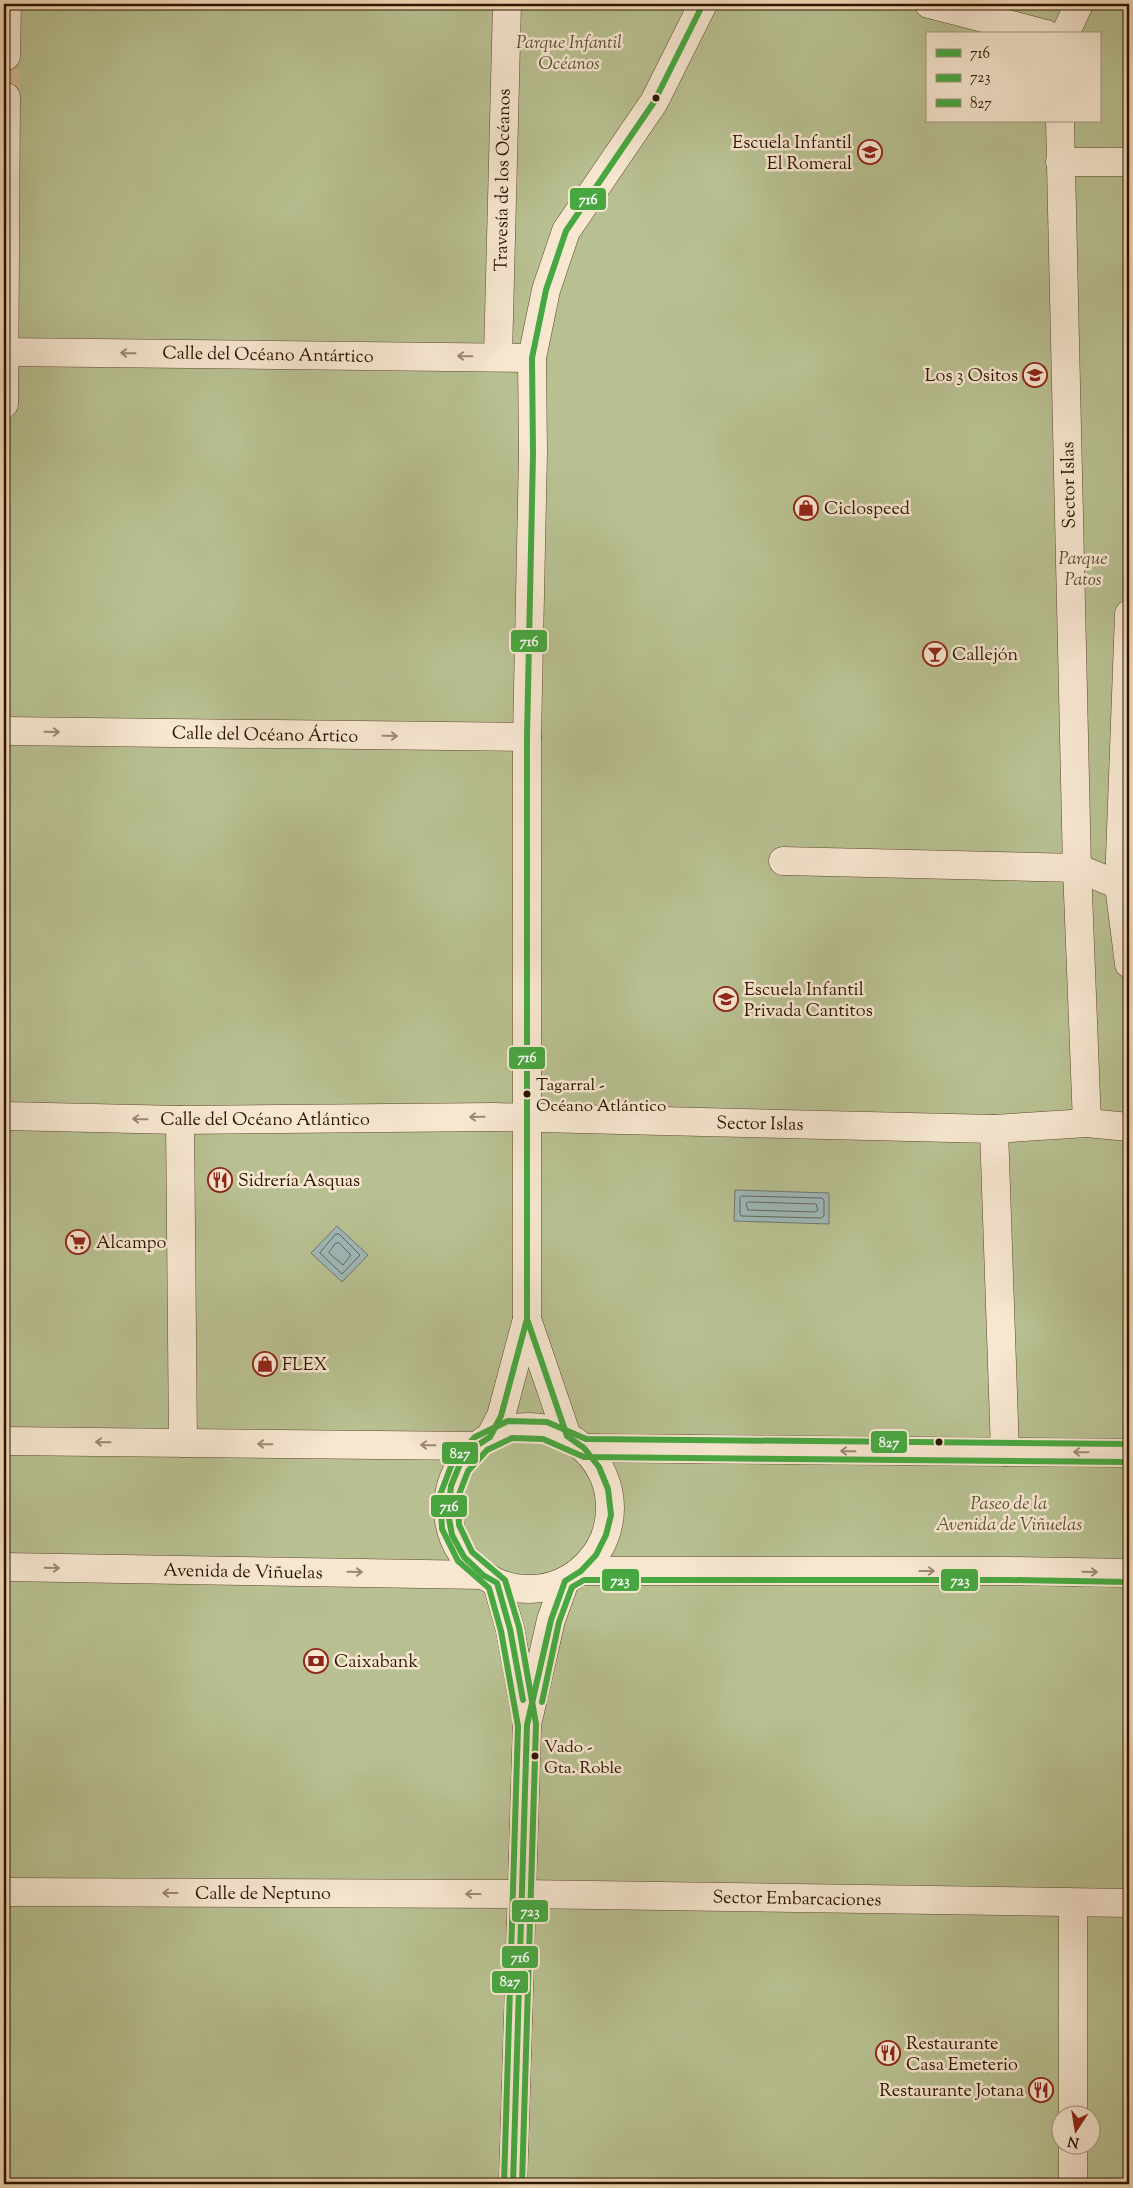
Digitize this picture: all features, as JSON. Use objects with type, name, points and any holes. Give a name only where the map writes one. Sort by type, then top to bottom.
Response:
[{"type":"street","points":[[6,56],[7,4]]},
{"type":"street","name":"Travesía de los Océanos","points":[[498,356],[507,4]]},
{"type":"street","points":[[4,1441],[183,1443],[483,1441],[508,1430],[528,1427],[548,1429],[575,1442],[599,1467],[608,1489],[611,1515],[606,1534],[596,1555],[573,1576],[543,1588],[519,1589],[490,1579],[464,1558],[452,1535],[448,1513],[451,1486],[460,1464],[483,1441],[501,1416],[527,1320],[527,737],[532,358],[546,290],[566,231],[654,102],[703,4]]},
{"type":"street","points":[[929,4],[1038,32]]},
{"type":"street","points":[[1066,32],[1079,4]]},
{"type":"street","points":[[4,404],[6,97]]},
{"type":"street","name":"Sector Islas","points":[[1060,122],[1077,868],[1086,1123]]},
{"type":"street","points":[[1060,162],[1129,162]]},
{"type":"street","name":"Calle del Océano Antártico","points":[[4,352],[498,356],[532,358]]},
{"type":"street","points":[[1129,614],[1124,885],[1129,964]]},
{"type":"street","name":"Calle del Océano Ártico","points":[[4,732],[527,737]]},
{"type":"street","points":[[782,861],[1077,868],[1124,885]]},
{"type":"street","name":"Calle del Océano Atlántico","points":[[4,1116],[180,1120],[526,1118]]},
{"type":"street","name":"Sector Islas","points":[[526,1118],[994,1129],[1086,1123],[1129,1127]]},
{"type":"street","points":[[180,1120],[183,1443]]},
{"type":"street","points":[[994,1129],[1005,1452]]},
{"type":"street","points":[[527,1320],[575,1442]]},
{"type":"street","points":[[575,1442],[1129,1453]]},
{"type":"street","name":"Avenida de Viñuelas","points":[[4,1567],[490,1579]]},
{"type":"street","points":[[573,1576],[1010,1571],[1129,1573]]},
{"type":"street","points":[[513,2184],[527,1725],[551,1620],[573,1576]]},
{"type":"street","points":[[490,1579],[510,1629],[527,1725]]},
{"type":"street","name":"Calle de Neptuno","points":[[4,1892],[522,1894]]},
{"type":"street","name":"Sector Embarcaciones","points":[[522,1894],[1129,1903]]},
{"type":"street","points":[[1073,1903],[1073,2106]]},
{"type":"street","points":[[1072,2184],[1073,2156]]},
{"type":"green space","points":[[4,4],[1129,4],[1129,2184],[4,2184]]},
{"type":"water","points":[[735,1190],[829,1193],[829,1224],[734,1221]]},
{"type":"water","points":[[337,1226],[368,1255],[342,1282],[311,1253]]},
{"type":"tunnel","points":[[6,56],[6,97]]},
{"type":"transit line","name":"716","points":[[513,2184],[527,1725],[551,1620],[565,1581],[581,1571],[596,1555],[606,1535],[611,1515],[608,1489],[599,1467],[584,1448],[567,1436],[527,1319],[527,737],[533,453],[532,358],[546,290],[566,231],[654,102],[703,4]]},
{"type":"transit line","name":"716","points":[[523,1700],[510,1629],[497,1583],[483,1575],[464,1557],[452,1535],[448,1513],[451,1486],[460,1464],[476,1446],[490,1437],[501,1416],[527,1319],[527,1312]]},
{"type":"transit line","name":"827","points":[[504,2184],[518,1726],[501,1631],[489,1588],[458,1561],[442,1529],[440,1495],[453,1461],[475,1437],[508,1421],[547,1422],[586,1439],[1129,1444]]},
{"type":"transit line","name":"723","points":[[522,2184],[536,1724],[519,1627],[505,1580],[472,1552],[459,1525],[458,1497],[468,1471],[487,1450],[512,1438],[543,1439],[584,1457],[1129,1462]]},
{"type":"transit line","name":"723","points":[[542,1702],[559,1622],[572,1587],[584,1580],[1010,1580],[1129,1582]]},
{"type":"place","name":"Escuela Infantil El Romeral","points":[[870,152]]},
{"type":"place","name":"Los 3 Ositos","points":[[1035,375]]},
{"type":"place","name":"Ciclospeed","points":[[806,508]]},
{"type":"place","name":"Callejón","points":[[935,654]]},
{"type":"place","name":"Escuela Infantil Privada Cantitos","points":[[726,999]]},
{"type":"place","name":"Tagarral - Océano Atlántico","points":[[527,1094]]},
{"type":"place","name":"Sidrería Asquas","points":[[220,1180]]},
{"type":"place","name":"Alcampo","points":[[78,1242]]},
{"type":"place","name":"FLEX","points":[[265,1364]]},
{"type":"place","name":"Caixabank","points":[[316,1661]]},
{"type":"place","name":"Vado - Gta. Roble","points":[[535,1756]]},
{"type":"place","name":"Restaurante Casa Emeterio","points":[[888,2053]]},
{"type":"place","name":"Restaurante Jotana","points":[[1041,2090]]},
{"type":"park label","name":"Parque Infantil Océanos","points":[[569,52]]},
{"type":"park label","name":"Parque Patos","points":[[1083,568]]},
{"type":"park label","name":"Paseo de la Avenida de Viñuelas","points":[[1009,1514]]}]
